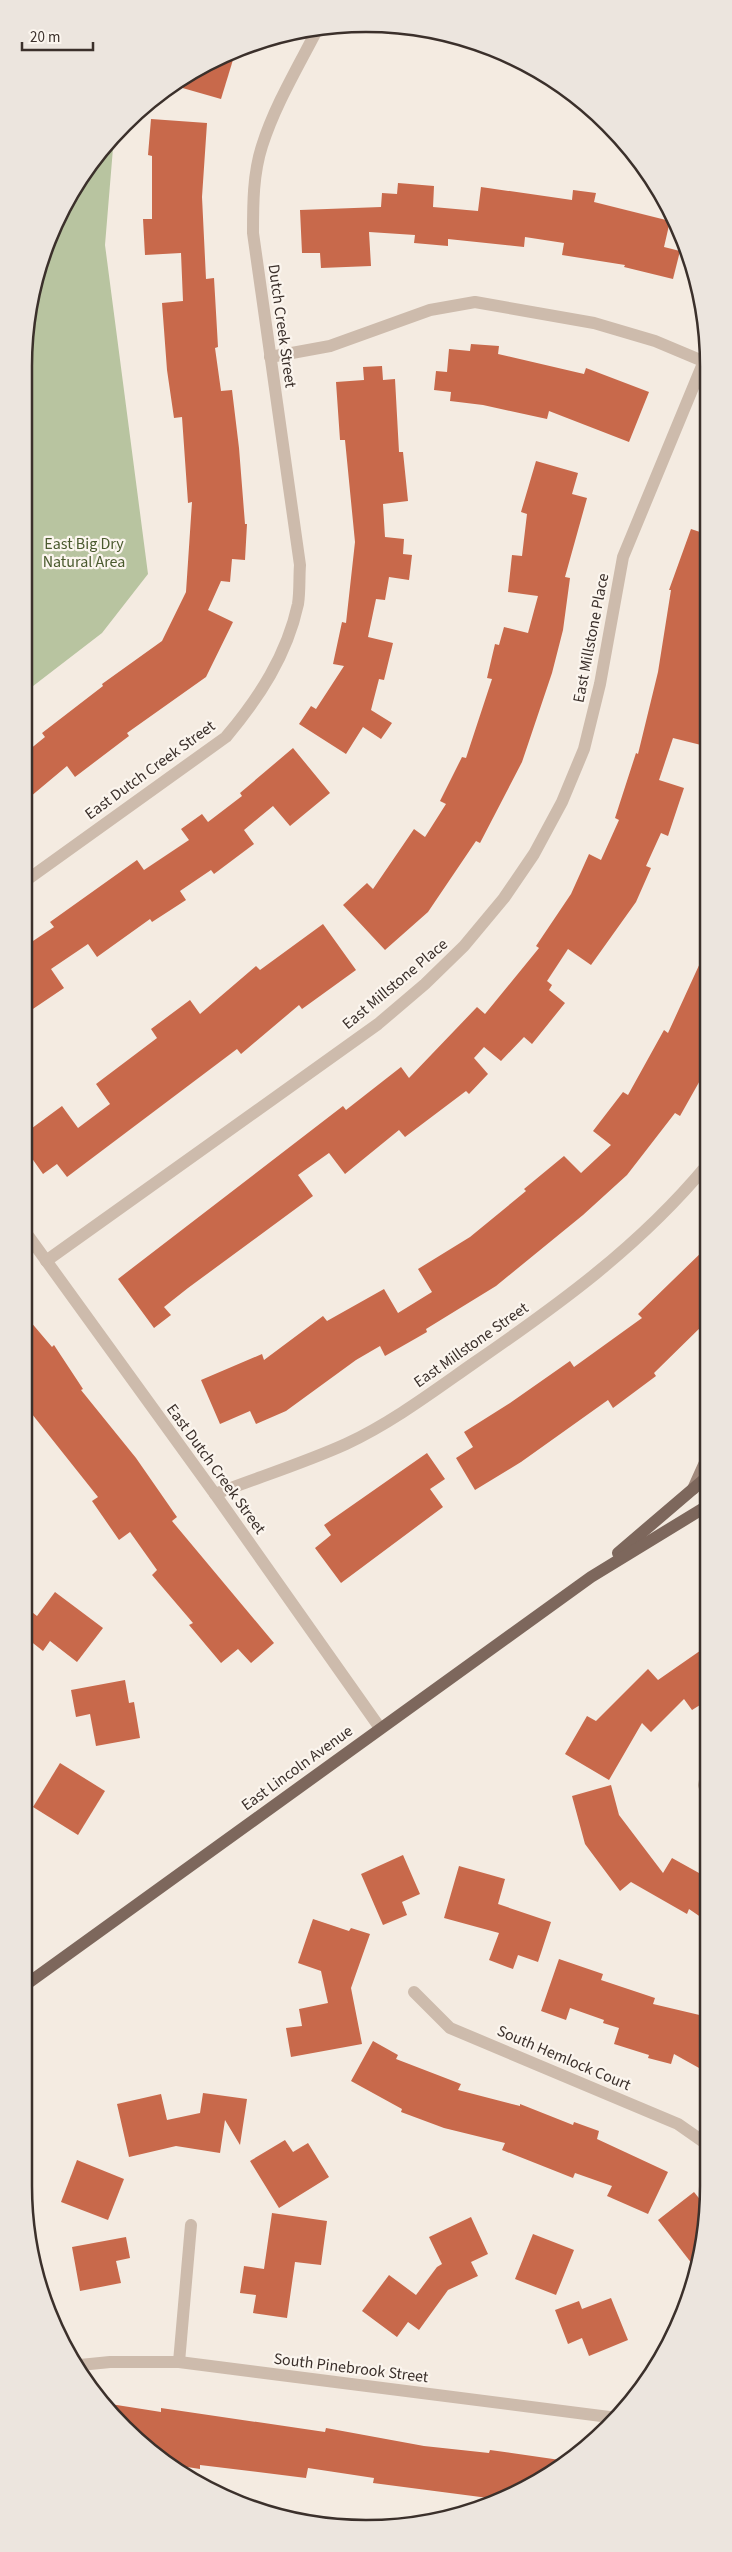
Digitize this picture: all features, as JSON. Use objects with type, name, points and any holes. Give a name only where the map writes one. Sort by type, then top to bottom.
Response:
[{"type":"main road","points":[[693,1488],[700,1473]]},
{"type":"main road","name":"East Lincoln Avenue","points":[[591,1577],[700,1482]]},
{"type":"main road","name":"East Lincoln Avenue","points":[[32,1980],[591,1577],[700,1510]]},
{"type":"street","name":"Dutch Creek Street","points":[[288,638],[298,602],[300,565],[253,233],[254,188],[261,146],[280,101],[314,37]]},
{"type":"street","points":[[270,357],[330,346],[430,310],[475,302],[594,323],[655,341],[700,359]]},
{"type":"street","name":"East Millstone Place","points":[[46,1261],[378,1024],[425,984],[464,946],[504,898],[534,854],[562,802],[584,749],[600,684],[623,557],[700,371]]},
{"type":"street","name":"East Dutch Creek Street","points":[[32,876],[226,737],[250,708],[273,671],[288,638]]},
{"type":"street","name":"East Millstone Street","points":[[215,1494],[345,1444],[388,1423],[561,1303],[626,1250],[683,1194],[700,1173]]},
{"type":"street","name":"East Dutch Creek Street","points":[[32,1241],[215,1494],[380,1728]]},
{"type":"street","name":"South Hemlock Court","points":[[414,1992],[450,2028],[678,2124],[700,2140]]},
{"type":"street","points":[[179,2362],[191,2225]]},
{"type":"street","name":"South Pinebrook Street","points":[[85,2365],[110,2362],[179,2362],[607,2417]]},
{"type":"green space","name":"East Big Dry Natural Area","points":[[113,148],[105,245],[148,574],[102,633],[32,687],[32,366],[35,322],[44,280],[58,238],[77,199]]},
{"type":"building","points":[[233,60],[221,99],[182,88],[199,77]]},
{"type":"building","points":[[151,119],[207,123],[202,197],[206,279],[214,278],[218,347],[215,348],[221,391],[232,390],[245,524],[247,524],[245,560],[232,559],[230,582],[221,581],[208,610],[233,622],[206,677],[127,733],[129,736],[75,777],[67,766],[32,795],[32,748],[45,737],[42,733],[103,686],[102,684],[162,641],[186,592],[192,502],[188,503],[182,417],[174,418],[167,370],[162,303],[183,301],[181,253],[145,255],[143,219],[152,219],[152,156],[148,155]]},
{"type":"building","points":[[398,183],[434,186],[433,207],[478,211],[481,187],[572,200],[573,190],[596,193],[594,202],[666,220],[669,226],[664,247],[679,251],[680,253],[673,279],[624,267],[625,265],[562,255],[564,243],[525,237],[524,247],[448,239],[448,246],[414,243],[415,235],[369,232],[371,266],[321,268],[320,253],[302,253],[300,210],[381,207],[382,193],[397,194]]},
{"type":"building","points":[[471,344],[499,346],[498,354],[584,374],[586,368],[649,392],[629,442],[549,411],[547,419],[483,405],[450,401],[451,392],[434,390],[436,371],[447,372],[449,349],[470,351]]},
{"type":"building","points":[[382,366],[383,380],[395,379],[399,452],[403,452],[408,501],[383,504],[385,537],[404,539],[403,554],[412,555],[409,580],[389,577],[385,600],[376,599],[368,637],[393,643],[384,680],[379,679],[371,710],[392,723],[381,739],[363,727],[346,754],[299,724],[311,706],[316,709],[344,666],[333,664],[342,622],[346,623],[355,542],[345,440],[340,440],[336,382],[364,380],[363,367]]},
{"type":"building","points":[[536,461],[578,473],[572,494],[587,498],[565,577],[570,578],[563,630],[552,673],[522,762],[480,843],[476,841],[428,912],[385,950],[343,905],[367,883],[373,889],[414,829],[425,837],[446,804],[440,801],[462,757],[466,758],[492,679],[487,678],[495,644],[499,645],[504,627],[528,633],[538,596],[508,592],[512,555],[522,556],[527,514],[521,512]]},
{"type":"building","points":[[691,529],[700,532],[700,745],[673,738],[659,780],[684,788],[668,836],[661,833],[646,866],[651,868],[636,902],[591,965],[568,949],[547,981],[552,985],[549,990],[565,1003],[532,1044],[524,1037],[501,1061],[484,1047],[474,1058],[488,1074],[469,1094],[466,1091],[405,1137],[399,1130],[345,1174],[329,1153],[298,1175],[313,1196],[164,1307],[171,1315],[154,1328],[118,1279],[343,1106],[346,1110],[401,1067],[409,1078],[477,1007],[485,1014],[539,948],[536,946],[571,894],[589,854],[601,860],[619,820],[615,818],[636,753],[638,754],[658,672],[671,590],[669,590]]},
{"type":"building","points":[[293,748],[330,793],[290,826],[273,806],[244,830],[254,844],[214,874],[211,870],[180,891],[186,900],[152,922],[150,919],[97,957],[88,944],[51,969],[64,988],[32,1010],[32,942],[54,927],[50,922],[137,860],[144,870],[189,840],[181,829],[202,814],[208,822],[242,796],[240,793]]},
{"type":"building","points":[[323,924],[356,970],[302,1009],[299,1005],[241,1054],[237,1049],[67,1177],[57,1164],[43,1174],[32,1158],[32,1128],[62,1106],[78,1128],[110,1104],[96,1084],[157,1038],[151,1029],[190,1000],[200,1014],[256,966],[260,970]]},
{"type":"building","points":[[700,963],[700,1080],[680,1116],[675,1113],[627,1175],[583,1215],[496,1286],[426,1329],[427,1332],[385,1356],[380,1346],[356,1360],[286,1411],[256,1424],[250,1411],[220,1424],[201,1380],[262,1354],[264,1360],[323,1316],[327,1321],[384,1289],[398,1313],[432,1292],[418,1269],[470,1237],[526,1191],[524,1189],[564,1156],[581,1173],[611,1145],[593,1131],[623,1092],[628,1095],[664,1030],[668,1033]]},
{"type":"building","points":[[700,1254],[700,1328],[654,1373],[656,1376],[613,1408],[608,1400],[521,1462],[475,1490],[456,1458],[473,1447],[464,1432],[510,1403],[570,1361],[574,1367],[642,1318],[638,1314]]},
{"type":"building","points":[[32,1323],[52,1347],[54,1345],[83,1389],[81,1390],[136,1458],[177,1517],[172,1521],[274,1643],[251,1663],[238,1649],[221,1663],[189,1625],[193,1623],[152,1575],[157,1570],[130,1532],[119,1540],[92,1501],[98,1497],[32,1414]]},
{"type":"building","points":[[427,1453],[445,1479],[430,1489],[443,1507],[341,1583],[315,1548],[331,1535],[324,1525]]},
{"type":"building","points":[[55,1592],[103,1628],[77,1662],[50,1641],[43,1651],[32,1642],[32,1612],[37,1616]]},
{"type":"building","points":[[700,1651],[700,1705],[692,1710],[684,1699],[651,1732],[642,1723],[609,1780],[565,1754],[587,1716],[596,1721],[648,1669],[658,1680]]},
{"type":"building","points":[[125,1680],[129,1703],[134,1702],[140,1738],[96,1746],[90,1714],[76,1717],[71,1690]]},
{"type":"building","points":[[60,1763],[105,1791],[78,1835],[33,1807]]},
{"type":"building","points":[[611,1785],[619,1815],[663,1873],[672,1858],[700,1874],[700,1917],[689,1909],[687,1914],[631,1882],[620,1891],[585,1844],[572,1796]]},
{"type":"building","points":[[403,1855],[420,1894],[402,1902],[407,1915],[383,1925],[361,1874]]},
{"type":"building","points":[[459,1866],[505,1879],[498,1904],[551,1922],[538,1962],[518,1955],[513,1969],[489,1960],[499,1933],[444,1918]]},
{"type":"building","points":[[313,1919],[349,1931],[351,1928],[370,1934],[351,1988],[362,2044],[291,2057],[286,2028],[302,2026],[299,2009],[328,2003],[321,1971],[298,1963]]},
{"type":"building","points":[[559,1959],[603,1974],[601,1980],[655,1998],[653,2004],[700,2015],[700,2069],[674,2054],[671,2064],[648,2058],[649,2055],[614,2044],[619,2028],[603,2023],[604,2020],[570,2008],[566,2020],[541,2011]]},
{"type":"building","points":[[373,2041],[398,2055],[396,2059],[461,2084],[458,2090],[520,2106],[520,2104],[573,2125],[574,2122],[599,2131],[597,2139],[668,2172],[648,2214],[607,2196],[612,2186],[575,2173],[573,2178],[502,2150],[505,2143],[444,2128],[401,2112],[402,2109],[351,2081]]},
{"type":"building","points":[[203,2093],[247,2099],[240,2145],[225,2120],[220,2153],[176,2146],[129,2157],[117,2104],[161,2094],[167,2120],[200,2113]]},
{"type":"building","points":[[285,2140],[293,2152],[308,2143],[329,2177],[279,2208],[250,2161]]},
{"type":"building","points":[[77,2160],[124,2179],[108,2220],[61,2202]]},
{"type":"building","points":[[694,2192],[699,2199],[697,2230],[690,2262],[658,2220]]},
{"type":"building","points":[[272,2213],[327,2221],[321,2265],[295,2262],[287,2318],[253,2313],[256,2295],[240,2293],[244,2266],[264,2269]]},
{"type":"building","points":[[471,2217],[488,2254],[471,2262],[478,2276],[448,2290],[419,2330],[408,2322],[397,2337],[362,2311],[389,2275],[416,2295],[437,2267],[442,2264],[429,2237]]},
{"type":"building","points":[[533,2234],[574,2250],[556,2295],[515,2279]]},
{"type":"building","points":[[126,2237],[130,2258],[116,2261],[121,2283],[80,2291],[72,2247]]},
{"type":"building","points":[[611,2298],[628,2340],[589,2356],[582,2338],[568,2344],[555,2310],[579,2301],[582,2309]]},
{"type":"building","points":[[114,2405],[161,2412],[161,2408],[325,2432],[326,2428],[424,2446],[489,2453],[490,2450],[556,2459],[533,2475],[485,2498],[373,2483],[374,2478],[308,2468],[306,2478],[200,2465],[200,2469],[187,2467],[163,2451],[130,2422]]}]
